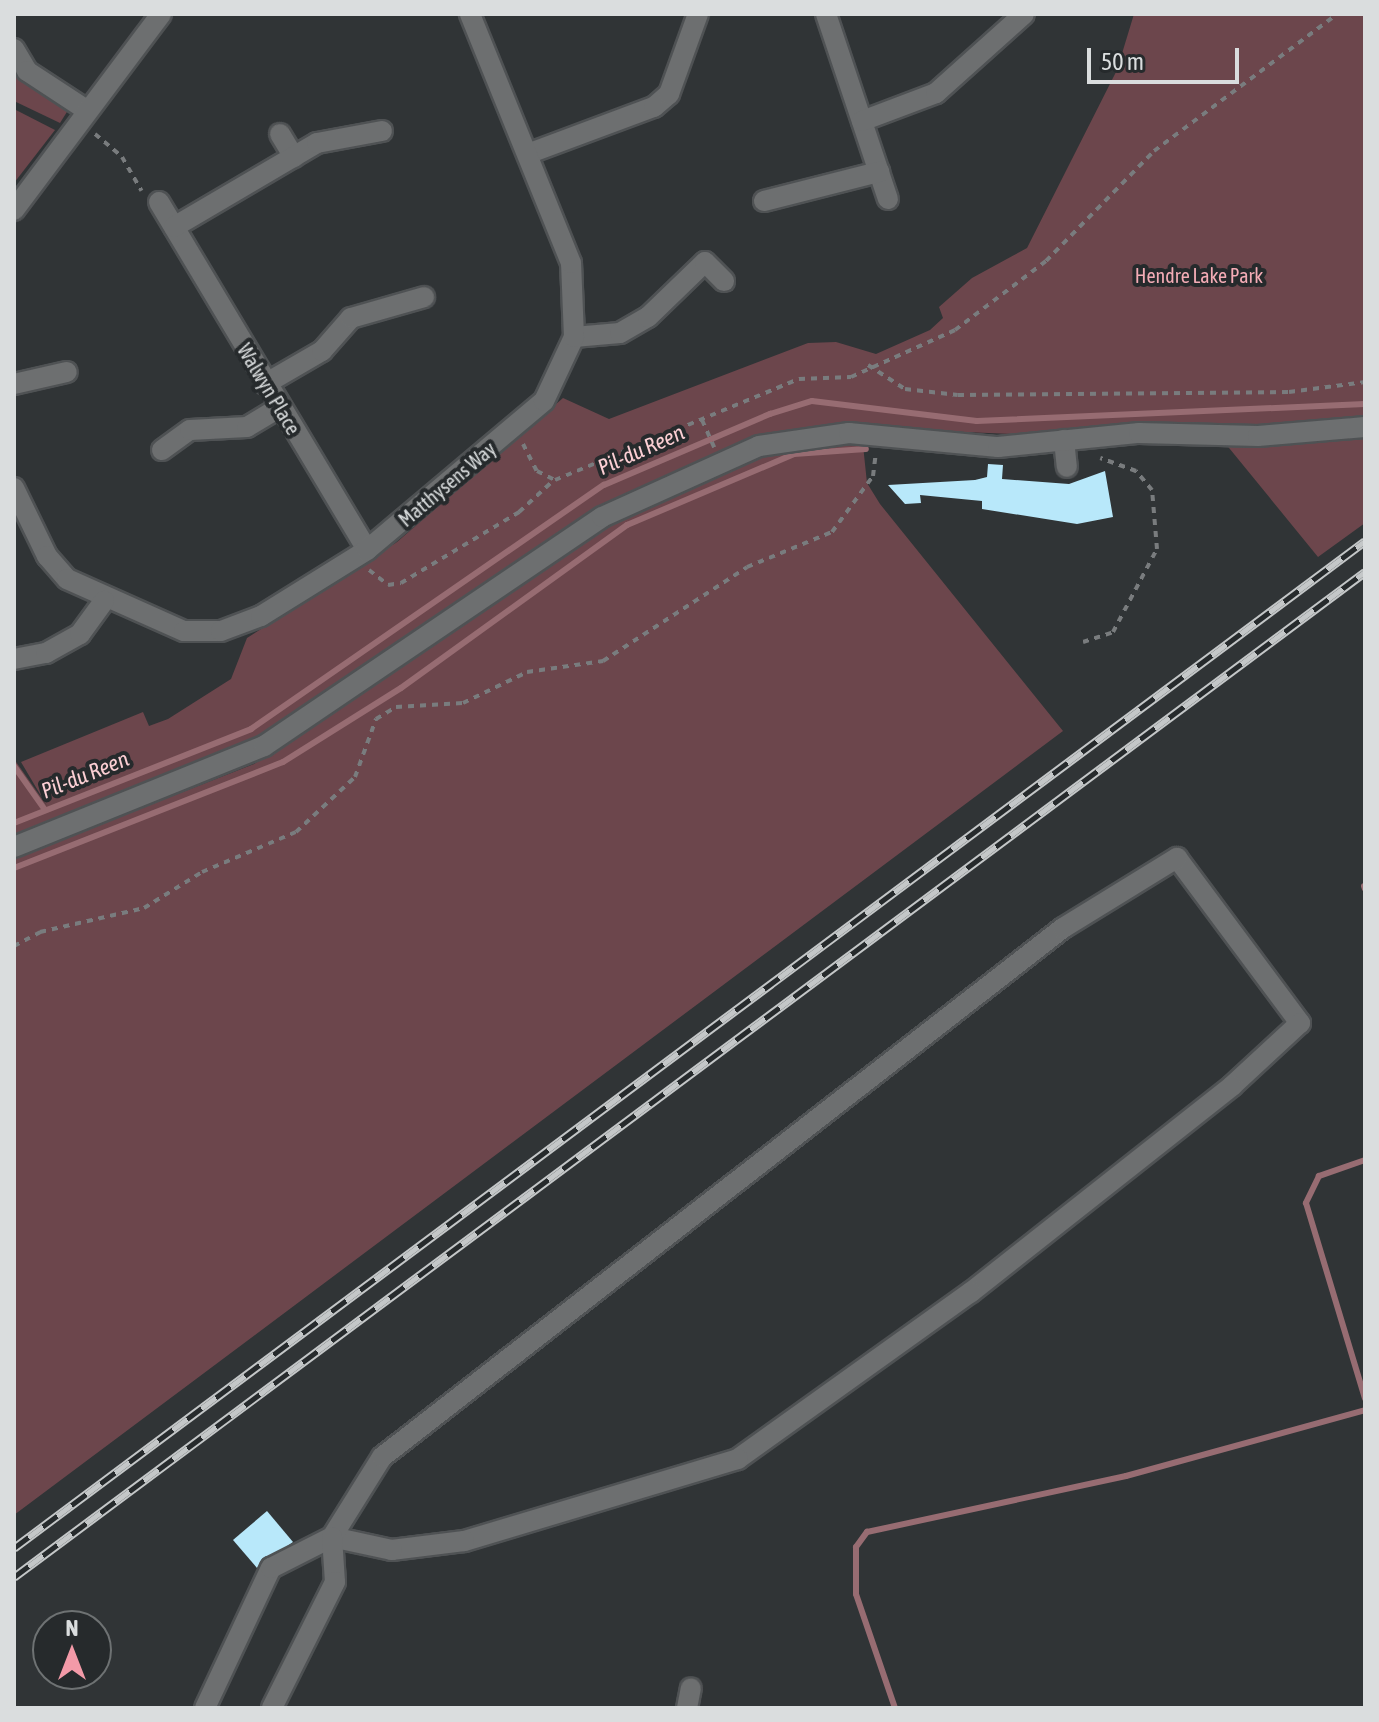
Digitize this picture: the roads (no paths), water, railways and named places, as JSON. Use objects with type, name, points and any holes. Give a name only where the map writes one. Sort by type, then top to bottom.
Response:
[{"type":"street","points":[[14,210],[161,14]]},
{"type":"street","name":"Matthysens Way","points":[[14,488],[56,569],[104,601],[184,631],[221,631],[261,616],[362,553],[544,401],[574,337],[571,263],[530,153],[470,14]]},
{"type":"street","points":[[530,153],[654,107],[669,94],[698,14]]},
{"type":"street","points":[[826,14],[888,199]]},
{"type":"street","points":[[862,121],[936,93],[1024,14]]},
{"type":"street","points":[[14,49],[27,71],[82,116]]},
{"type":"street","points":[[174,227],[317,143],[382,131]]},
{"type":"street","points":[[280,134],[294,157]]},
{"type":"street","points":[[764,201],[879,172]]},
{"type":"street","name":"Walwyn Place","points":[[159,202],[362,553]]},
{"type":"street","points":[[574,337],[620,333],[705,262],[724,281]]},
{"type":"street","points":[[394,280],[399,301]]},
{"type":"street","points":[[265,384],[322,351],[351,318],[399,301],[424,297]]},
{"type":"street","points":[[14,384],[67,372]]},
{"type":"street","points":[[162,450],[190,430],[247,427],[280,407]]},
{"type":"street","points":[[14,847],[264,746],[516,573],[651,491],[774,442],[874,435],[1065,454],[1365,427]]},
{"type":"street","points":[[14,659],[46,653],[80,634],[104,601]]},
{"type":"street","points":[[205,1708],[271,1568],[332,1537],[382,1457],[1063,928],[1177,858],[1300,1023],[1232,1086],[971,1292],[738,1459],[464,1541],[392,1550],[332,1537]]},
{"type":"street","points":[[272,1708],[335,1582],[332,1537]]},
{"type":"waterway","name":"Pil-du Reen","points":[[14,823],[251,729],[604,485],[770,414],[812,401],[977,421],[1365,404]]},
{"type":"waterway","points":[[14,868],[283,762],[401,688],[627,525],[794,454],[866,449]]},
{"type":"waterway","points":[[14,766],[45,810]]},
{"type":"waterway","points":[[1365,1160],[1319,1176],[1306,1203],[1365,1398]]},
{"type":"waterway","points":[[895,1708],[856,1594],[856,1547],[867,1532],[1126,1476],[1365,1410]]},
{"type":"railway","points":[[14,1548],[1365,541]]},
{"type":"railway","points":[[14,1577],[1365,572]]},
{"type":"park label","name":"Hendre Lake Park","points":[[1199,275]]}]
